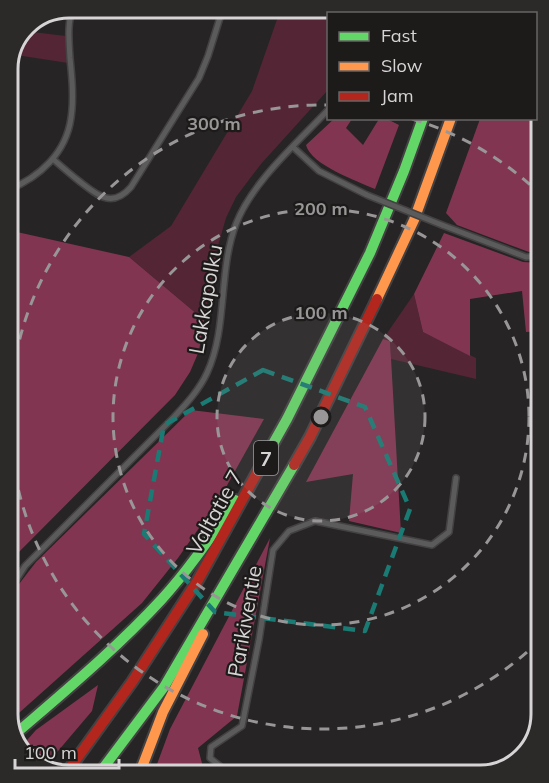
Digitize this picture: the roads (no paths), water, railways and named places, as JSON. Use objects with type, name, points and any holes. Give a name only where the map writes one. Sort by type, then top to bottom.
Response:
[{"type":"highway","name":"Valtatie 7","points":[[72,765],[132,682],[198,580],[287,419],[370,253],[422,120]]},
{"type":"highway","name":"7","points":[[106,765],[164,687],[310,437],[414,220],[451,120]]},
{"type":"highway","points":[[21,730],[122,640],[162,600],[208,541],[287,419]]},
{"type":"highway","points":[[144,765],[163,712],[232,572]]},
{"type":"street","points":[[18,185],[45,168],[65,138],[72,115],[73,97],[69,29],[71,18]]},
{"type":"street","points":[[53,159],[100,197],[116,198],[127,192],[199,78],[220,18]]},
{"type":"street","name":"Lakkapolku","points":[[18,577],[25,566],[174,417],[199,388],[214,352],[230,244],[243,209],[257,188],[327,111]]},
{"type":"street","points":[[293,147],[319,171],[367,195],[526,257],[531,257]]},
{"type":"street","name":"Parikiventie","points":[[218,765],[210,758],[211,747],[242,726],[259,640],[273,550],[289,531],[315,521],[432,545],[449,532],[456,478]]}]
